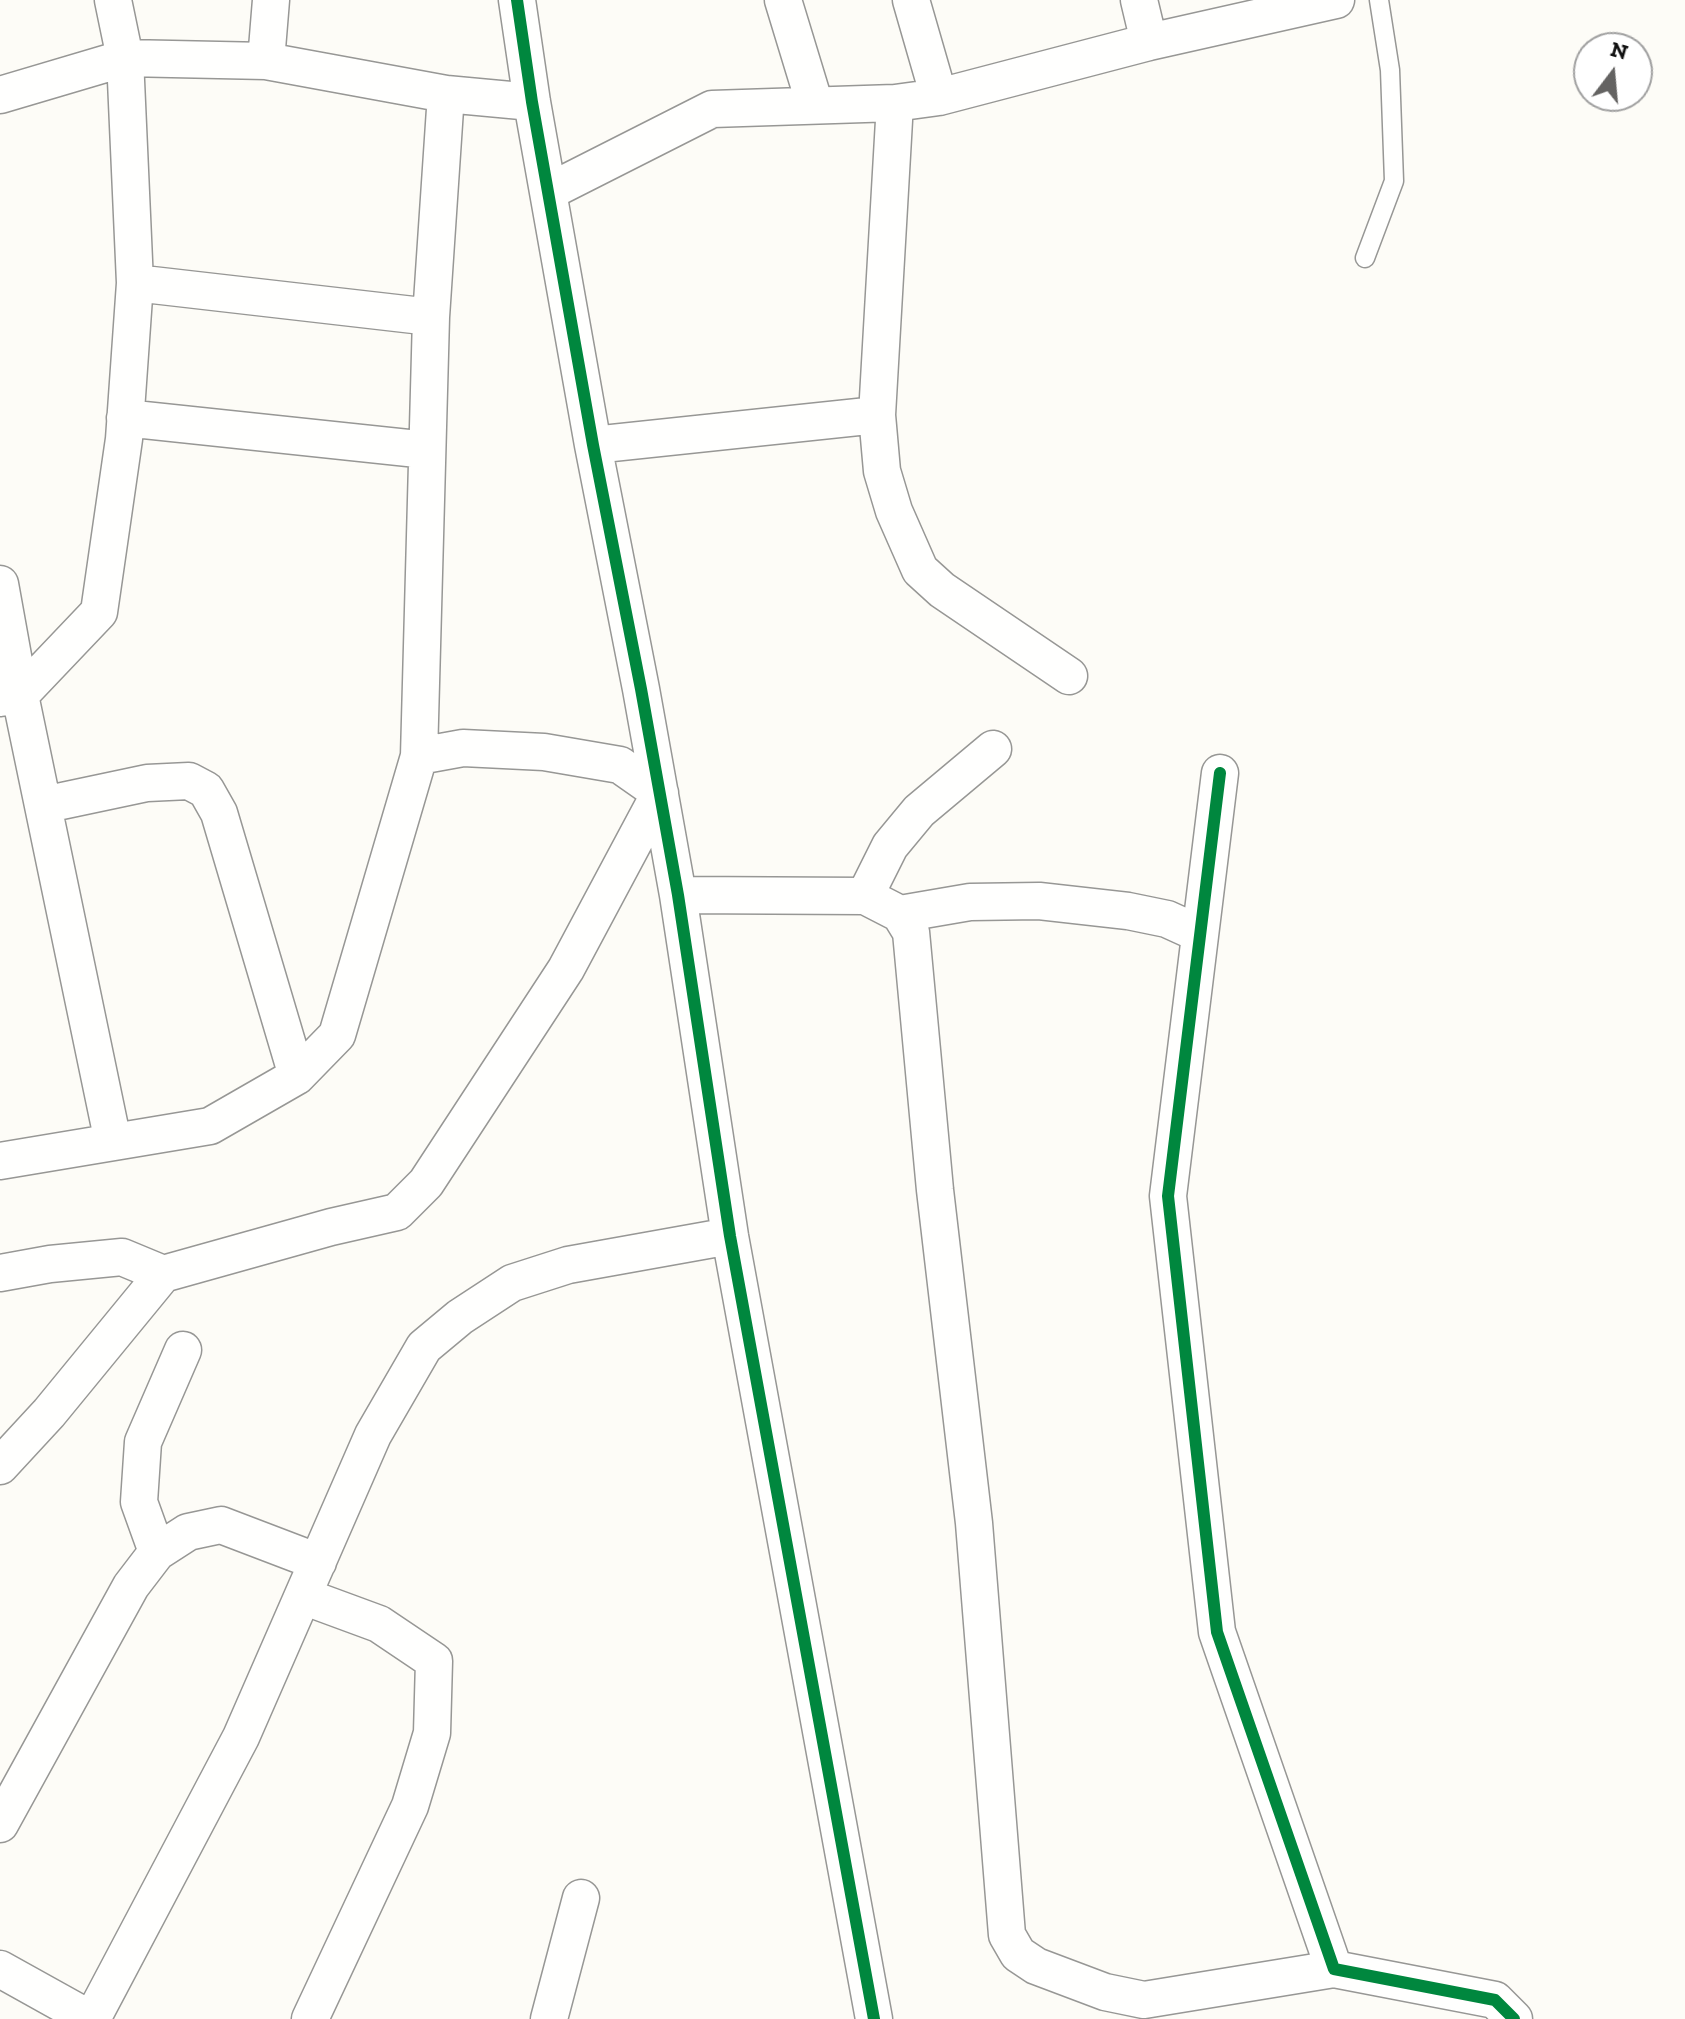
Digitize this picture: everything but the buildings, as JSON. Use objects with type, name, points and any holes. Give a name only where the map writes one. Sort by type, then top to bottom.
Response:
[{"type":"street","points":[[10,697],[99,612],[124,439],[135,283],[125,58],[113,0]]},
{"type":"street","points":[[266,61],[271,0]]},
{"type":"street","points":[[517,0],[593,445],[678,895],[730,1236],[874,2019]]},
{"type":"street","points":[[783,0],[815,105]]},
{"type":"street","points":[[911,0],[939,97]]},
{"type":"street","points":[[1139,0],[1149,42]]},
{"type":"street","points":[[548,192],[712,109],[895,103],[939,97],[1149,42],[1336,0]]},
{"type":"street","points":[[0,95],[125,58],[266,61],[446,94],[532,102]]},
{"type":"street","points":[[0,1161],[210,1126],[297,1076],[337,1035],[419,756],[431,317],[446,94]]},
{"type":"street","points":[[895,103],[877,415],[882,471],[894,511],[920,570],[942,590],[1069,676]]},
{"type":"street","points":[[135,283],[431,317]]},
{"type":"street","points":[[593,445],[877,415]]},
{"type":"street","points":[[125,418],[427,450]]},
{"type":"street","points":[[0,584],[10,697],[43,805],[113,1142]]},
{"type":"street","points":[[419,756],[463,748],[544,752],[620,765],[660,793]]},
{"type":"street","points":[[865,896],[890,846],[919,811],[993,749]]},
{"type":"street","points":[[1220,773],[1168,1196],[1217,1632],[1334,1969]]},
{"type":"street","points":[[43,805],[147,783],[189,781],[206,790],[219,813],[297,1076]]},
{"type":"street","points":[[0,1466],[49,1413],[163,1274],[331,1227],[397,1212],[426,1183],[566,969],[660,793]]},
{"type":"street","points":[[678,895],[865,896],[900,914],[911,932],[935,1190],[974,1523],[1007,1935],[1018,1954],[1036,1966],[1145,2010],[1334,1969],[1495,2000],[1514,2019]]},
{"type":"street","points":[[900,914],[970,902],[1039,901],[1128,911],[1167,919],[1200,934]]},
{"type":"street","points":[[0,1969],[91,2019],[241,1737],[373,1435],[424,1347],[460,1317],[512,1283],[568,1265],[730,1236]]},
{"type":"street","points":[[0,1273],[50,1264],[122,1257],[163,1274]]},
{"type":"street","points":[[157,1552],[139,1502],[143,1442],[183,1350]]},
{"type":"street","points":[[0,1824],[131,1586],[157,1552],[188,1532],[221,1525],[318,1562]]},
{"type":"street","points":[[303,1596],[379,1624],[434,1661],[432,1733],[410,1806],[310,2019]]},
{"type":"street","points":[[549,2019],[581,1898]]},
{"type":"lane","points":[[1365,258],[1394,181],[1390,70],[1379,0]]},
{"type":"cycle path","points":[[517,0],[593,445],[678,895],[730,1236],[874,2019]]},
{"type":"cycle path","points":[[1220,773],[1168,1196],[1217,1632],[1334,1969],[1495,2000],[1514,2019]]}]
